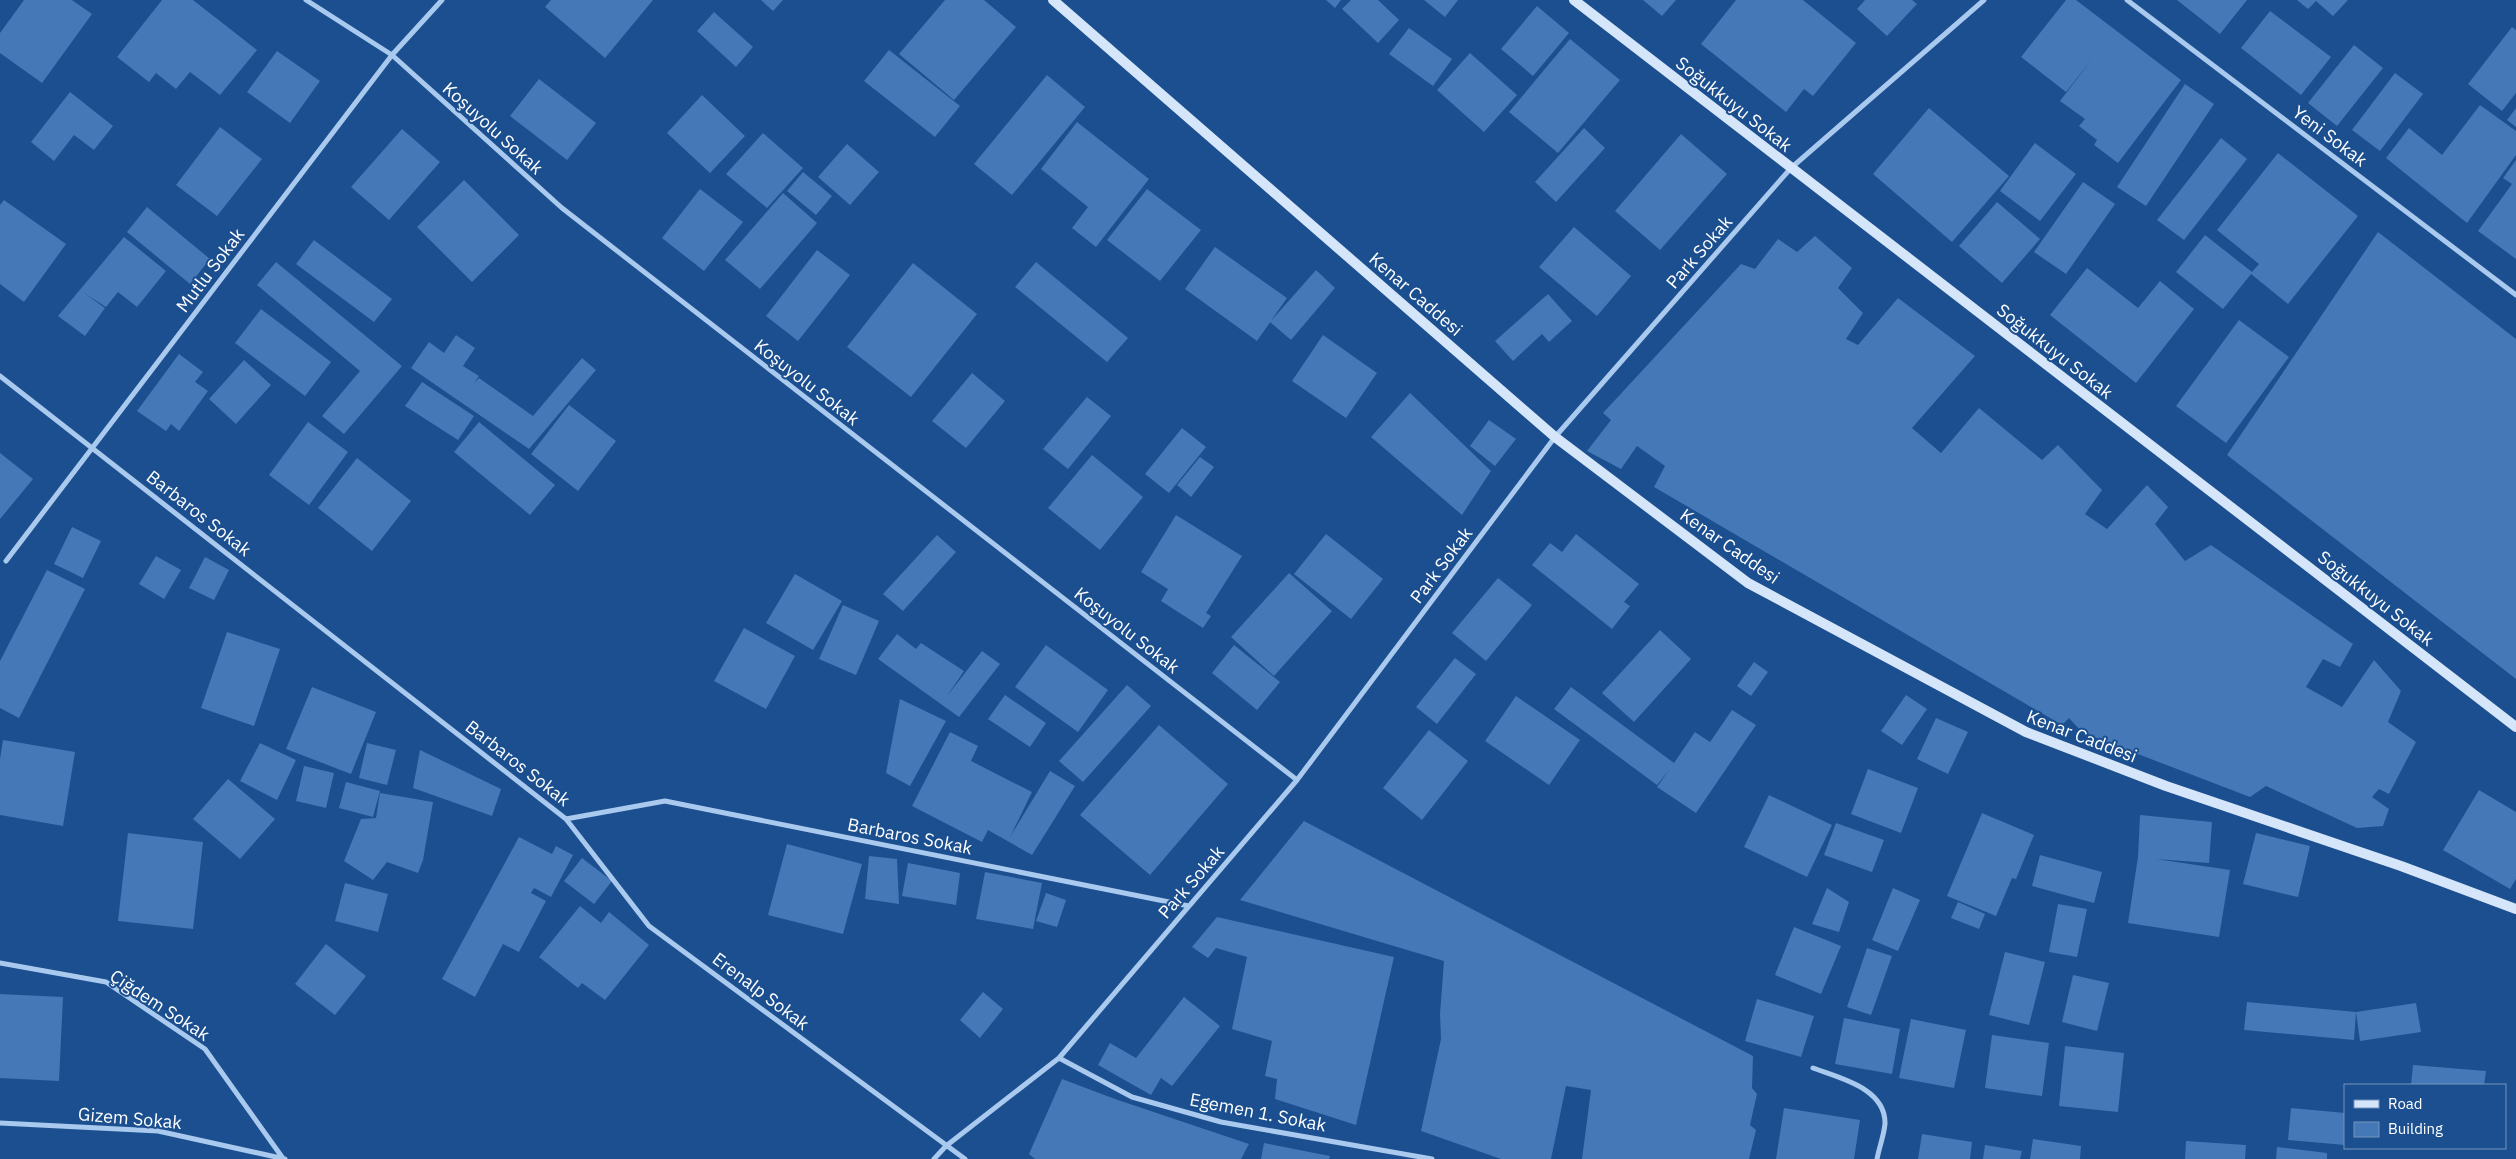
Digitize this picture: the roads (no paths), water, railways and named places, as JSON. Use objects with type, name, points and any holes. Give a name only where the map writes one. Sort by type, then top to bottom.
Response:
[{"type":"main road","name":"Kenar Caddesi","points":[[1053,0],[1555,437],[1748,584],[2026,732],[2166,786],[2401,866],[2516,909]]},
{"type":"main road","name":"Soğukkuyu Sokak","points":[[1574,0],[2516,727]]},
{"type":"street","name":"Koşuyolu Sokak","points":[[306,0],[392,54],[562,208],[1297,780]]},
{"type":"street","name":"Mutlu Sokak","points":[[6,562],[92,446],[392,54],[442,0]]},
{"type":"street","name":"Park Sokak","points":[[934,1159],[946,1146],[1059,1058],[1297,780],[1555,437],[1790,168],[1984,0]]},
{"type":"street","name":"Yeni Sokak","points":[[2127,0],[2516,295]]},
{"type":"street","name":"Barbaros Sokak","points":[[0,376],[566,818],[665,801],[1189,906]]},
{"type":"street","name":"Erenalp Sokak","points":[[566,818],[649,926],[965,1159]]},
{"type":"street","name":"Çiğdem Sokak","points":[[0,963],[106,982],[205,1049],[283,1158]]},
{"type":"street","name":"Egemen 1. Sokak","points":[[1059,1058],[1132,1097],[1221,1122],[1432,1159]]},
{"type":"street","points":[[1813,1068],[1860,1086],[1878,1100],[1885,1123],[1877,1159]]},
{"type":"street","name":"Gizem Sokak","points":[[0,1123],[158,1131],[283,1158]]}]
